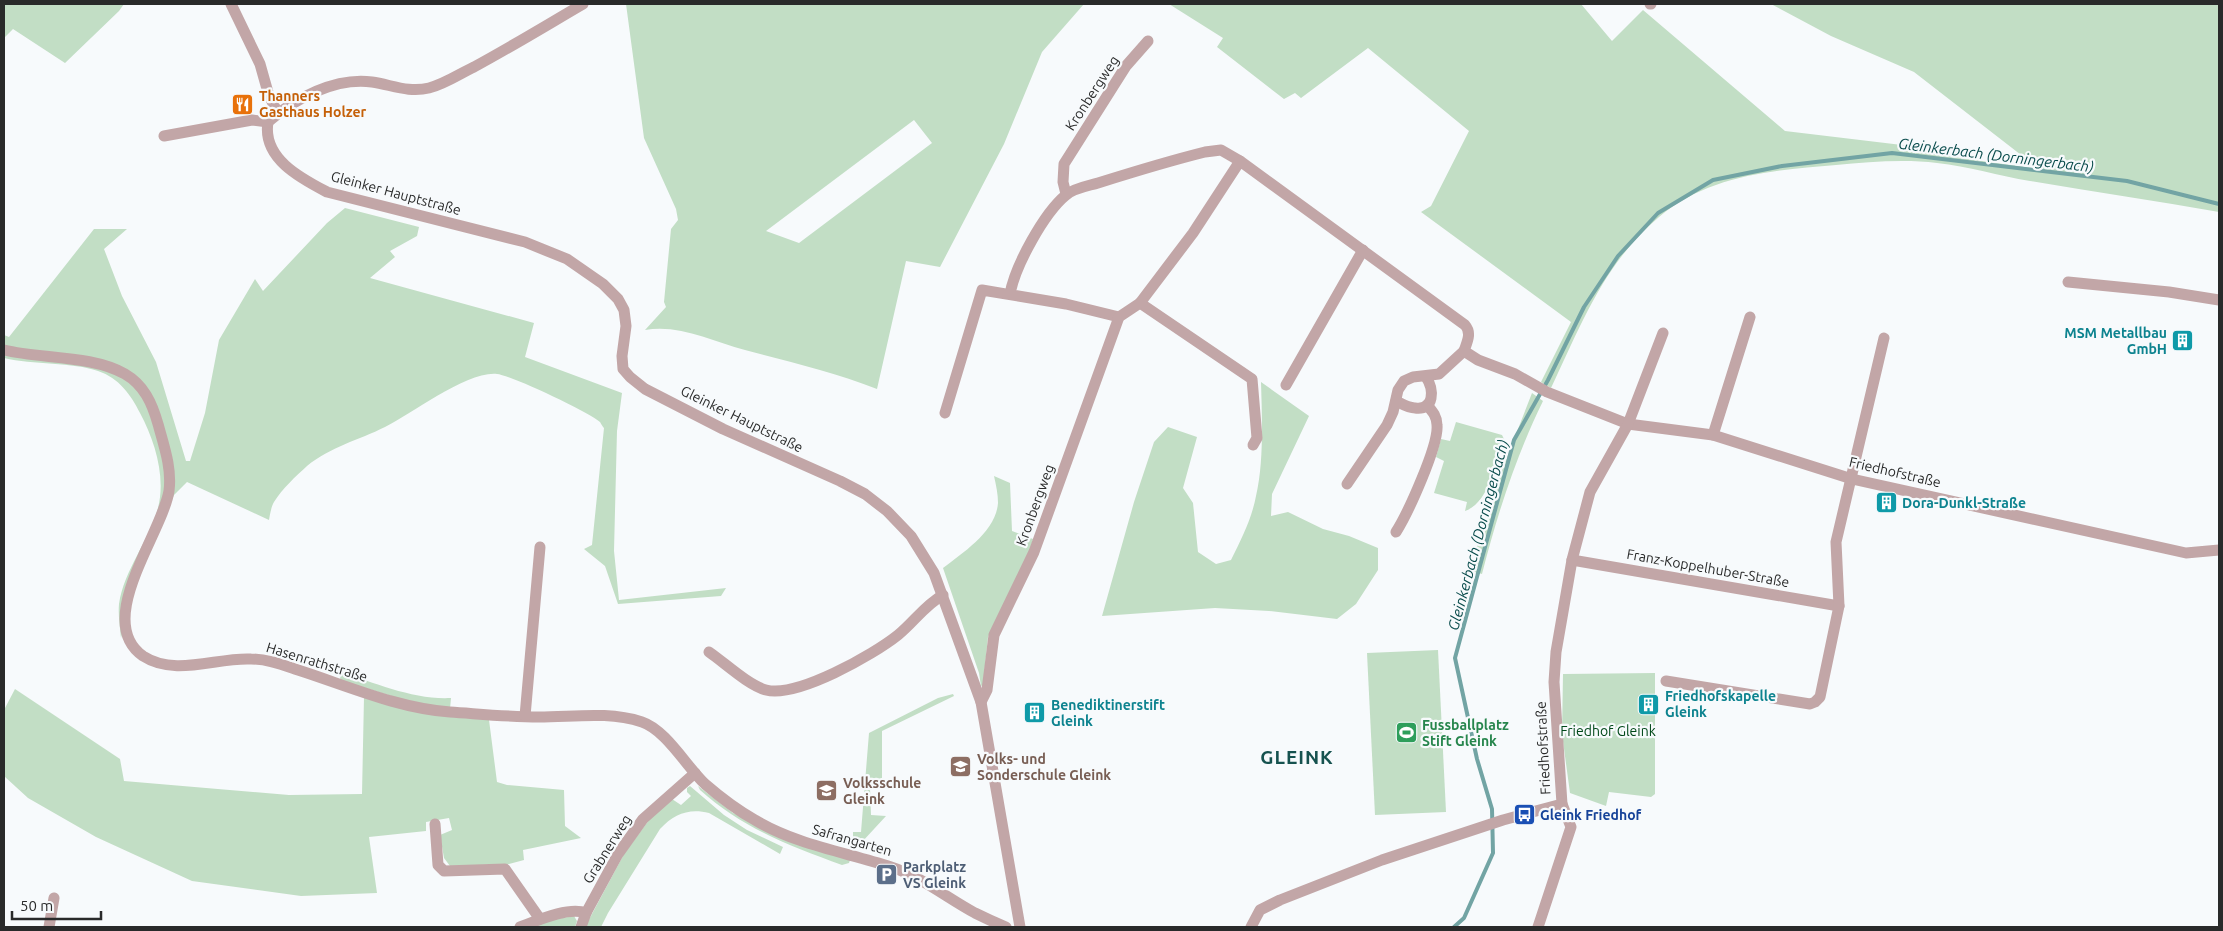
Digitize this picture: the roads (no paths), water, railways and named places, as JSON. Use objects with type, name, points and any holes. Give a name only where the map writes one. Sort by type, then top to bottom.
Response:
[{"type":"street","points":[[231,4],[260,64],[269,96],[278,113]]},
{"type":"street","points":[[164,136],[252,120],[268,122],[278,113],[322,89],[348,81],[373,82],[406,90],[416,90],[438,85],[538,31],[583,4]]},
{"type":"street","name":"Kronbergweg","points":[[1066,194],[1063,182],[1064,164],[1126,66],[1148,41]]},
{"type":"street","name":"Gleinker Hauptstraße","points":[[268,122],[268,139],[278,157],[303,180],[327,192],[525,242],[548,250],[581,267],[618,298],[624,310],[626,326],[622,356],[623,369],[630,378],[645,389],[723,430],[840,481],[865,494],[887,511],[911,536],[934,573],[981,702],[1020,927]]},
{"type":"street","points":[[1010,294],[1014,277],[1028,248],[1041,226],[1066,194],[1109,179],[1205,152],[1220,150],[1240,160],[1469,329],[1464,351],[1439,374],[1414,377],[1404,381],[1398,390],[1387,425],[1347,484]]},
{"type":"street","points":[[945,413],[982,290],[1066,304],[1119,317],[1140,303],[1193,233],[1240,160]]},
{"type":"street","points":[[1286,385],[1363,250]]},
{"type":"street","points":[[2068,282],[2169,292],[2219,300]]},
{"type":"street","points":[[1140,303],[1252,379],[1257,438],[1253,445]]},
{"type":"street","name":"Kronbergweg","points":[[981,702],[987,690],[994,635],[1034,552],[1119,317]]},
{"type":"street","points":[[1713,435],[1750,318]]},
{"type":"street","name":"Friedhofstraße","points":[[1250,927],[1260,910],[1280,900],[1382,860],[1503,820],[1562,804],[1554,682],[1556,652],[1572,560],[1590,492],[1628,424],[1663,333]]},
{"type":"street","points":[[1666,681],[1810,704],[1820,697],[1839,606],[1836,542],[1884,338]]},
{"type":"street","name":"Hasenrathstraße","points":[[4,350],[84,362],[118,370],[142,388],[151,404],[167,456],[170,478],[162,513],[136,571],[125,604],[126,630],[134,645],[144,656],[160,663],[186,666],[236,659],[259,659],[419,708],[449,712],[525,716],[602,715],[645,723],[656,729],[695,774]]},
{"type":"street","name":"Friedhofstraße","points":[[1464,351],[1478,360],[1515,374],[1547,392],[1628,424],[1713,435],[1852,479],[2186,553],[2219,550]]},
{"type":"street","points":[[1396,401],[1414,408],[1427,405],[1432,400],[1432,393],[1431,384],[1426,377]]},
{"type":"street","points":[[1396,532],[1409,509],[1436,440],[1438,426],[1435,415],[1427,405]]},
{"type":"street","points":[[525,716],[540,547]]},
{"type":"street","name":"Franz-Koppelhuber-Straße","points":[[1572,560],[1839,606]]},
{"type":"street","points":[[709,652],[766,690],[794,689],[823,678],[873,653],[898,634],[934,600],[943,595]]},
{"type":"street","name":"Grabnerweg","points":[[581,927],[586,913],[618,854],[643,819],[695,774]]},
{"type":"street","name":"Safrangarten","points":[[695,774],[729,803],[756,821],[790,838],[892,868],[924,882],[975,913],[1006,927]]},
{"type":"street","points":[[1538,927],[1571,827],[1562,804]]},
{"type":"street","points":[[435,824],[438,865],[444,871],[505,869],[540,919]]},
{"type":"street","points":[[49,927],[54,898]]},
{"type":"street","points":[[520,927],[540,919],[574,911],[586,913]]},
{"type":"waterway","name":"Gleinkerbach (Dorningerbach)","points":[[1454,927],[1464,918],[1493,853],[1492,809],[1477,759],[1455,658],[1514,440],[1548,380],[1584,307],[1618,256],[1658,213],[1713,180],[1782,166],[1892,153],[2127,181],[2219,204]]},
{"type":"place","name":"Thanners Gasthaus Holzer","points":[[243,104]]},
{"type":"place","name":"MSM Metallbau GmbH","points":[[2183,341]]},
{"type":"place","name":"Dora-Dunkl-Straße","points":[[1886,503]]},
{"type":"place","name":"Friedhofskapelle Gleink","points":[[1649,704]]},
{"type":"place","name":"Benediktinerstift Gleink","points":[[1035,713]]},
{"type":"place","name":"Fussballplatz Stift Gleink","points":[[1406,733]]},
{"type":"place","name":"Volks- und Sonderschule Gleink","points":[[961,767]]},
{"type":"place","name":"Volksschule Gleink","points":[[827,791]]},
{"type":"place","name":"Gleink Friedhof","points":[[1524,815]]},
{"type":"place","name":"Parkplatz VS Gleink","points":[[887,875]]},
{"type":"district","name":"GLEINK","points":[[1297,757]]},
{"type":"park label","name":"Friedhof Gleink","points":[[1608,731]]}]
